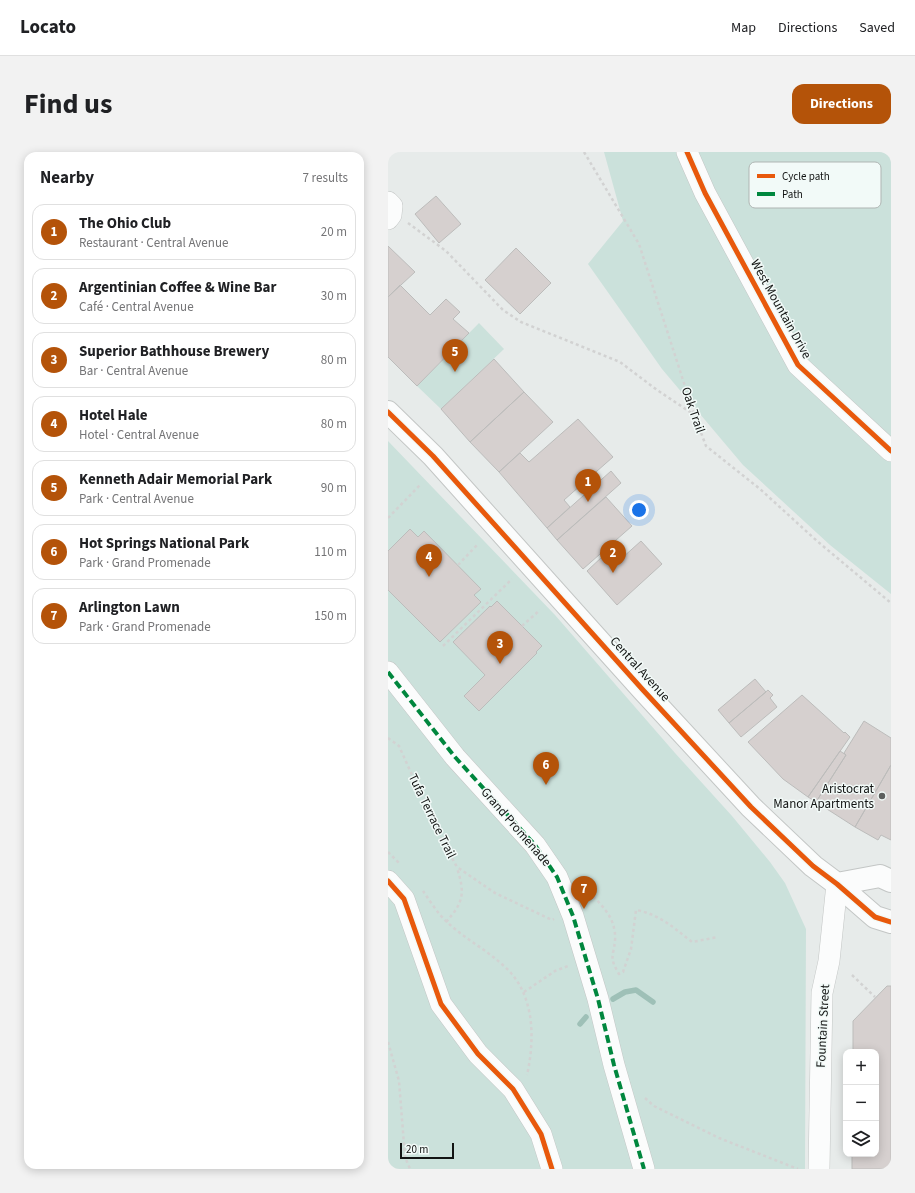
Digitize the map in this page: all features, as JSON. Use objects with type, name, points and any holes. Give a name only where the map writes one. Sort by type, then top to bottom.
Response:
[{"type":"main road","name":"Central Avenue","points":[[388,412],[432,456],[643,690],[751,806],[812,866],[837,884],[875,917],[891,922]]},
{"type":"main road","points":[[837,884],[880,876],[891,881]]},
{"type":"street","name":"West Mountain Drive","points":[[687,152],[704,193],[798,365],[891,451]]},
{"type":"street","name":"Grand Promenade","points":[[388,672],[455,757],[536,845],[557,877],[573,916],[586,958],[644,1169]]},
{"type":"street","points":[[395,874],[441,1004],[478,1054],[512,1088],[541,1134],[552,1169]]},
{"type":"street","name":"Fountain Street","points":[[819,1169],[822,993],[829,961],[837,884]]},
{"type":"path","points":[[392,214],[446,251],[503,310],[521,322],[620,362],[657,390],[694,414]]},
{"type":"path","points":[[388,518],[421,484]]},
{"type":"path","points":[[458,565],[478,544]]},
{"type":"path","points":[[443,646],[512,579]]},
{"type":"path","points":[[522,626],[540,610]]},
{"type":"path","points":[[388,852],[395,874]]},
{"type":"path","points":[[446,922],[456,911],[462,900],[463,885],[457,867]]},
{"type":"path","points":[[557,877],[563,874],[590,894],[611,917],[614,927],[615,940],[611,961],[619,974],[623,972],[631,949],[636,910],[650,913],[664,920],[692,942],[718,937]]},
{"type":"path","points":[[420,888],[446,922],[506,967],[517,980],[524,992],[530,1017],[532,1052],[527,1077],[512,1088]]},
{"type":"path","points":[[524,992],[555,971],[586,958]]},
{"type":"path","points":[[852,975],[875,997]]},
{"type":"path","points":[[388,1042],[399,1082],[405,1157],[410,1169]]},
{"type":"path","points":[[642,1096],[654,1106],[718,1138],[798,1169]]},
{"type":"green space","points":[[604,152],[891,152],[891,594],[830,545],[743,465],[662,369],[588,264],[623,221]]},
{"type":"green space","points":[[479,323],[504,349],[441,409],[417,386]]},
{"type":"green space","points":[[388,441],[555,615],[732,816],[770,862],[785,883],[806,929],[805,1169],[388,1169]]},
{"type":"building","points":[[436,196],[461,224],[439,243],[415,214]]},
{"type":"building","points":[[388,246],[415,272],[388,297]]},
{"type":"building","points":[[516,248],[551,283],[520,314],[485,280]]},
{"type":"building","points":[[400,285],[430,315],[446,299],[460,312],[453,319],[469,333],[417,386],[388,357],[388,297]]},
{"type":"building","points":[[494,359],[524,392],[470,442],[441,409]]},
{"type":"building","points":[[524,392],[553,422],[499,472],[470,442]]},
{"type":"building","points":[[578,419],[613,457],[564,500],[570,507],[547,528],[499,472],[520,453],[529,462]]},
{"type":"building","points":[[611,471],[621,483],[557,540],[547,528]]},
{"type":"building","points":[[606,497],[632,526],[583,569],[557,540]]},
{"type":"building","points":[[410,529],[418,537],[424,531],[481,589],[474,595],[481,602],[440,642],[388,590],[388,551]]},
{"type":"building","points":[[641,541],[662,564],[617,605],[587,571],[603,556],[612,567]]},
{"type":"building","points":[[497,601],[542,646],[536,652],[537,653],[479,711],[464,696],[485,675],[453,642]]},
{"type":"building","points":[[755,679],[766,692],[729,723],[718,710]]},
{"type":"building","points":[[768,690],[773,695],[770,698],[777,707],[741,737],[729,723]]},
{"type":"building","points":[[802,695],[850,737],[808,797],[783,779],[748,742]]},
{"type":"building","points":[[864,721],[891,738],[891,765],[855,827],[816,802],[846,755],[844,753]]},
{"type":"building","points":[[840,751],[846,755],[816,802],[808,797]]},
{"type":"building","name":"Aristocrat Manor Apartments","points":[[891,765],[891,840],[881,835],[878,840],[855,827]]},
{"type":"building","points":[[887,986],[891,986],[891,1169],[852,1169],[852,1157],[879,1157],[879,1049],[853,1049],[853,1021]]},
{"type":"waterway","points":[[613,999],[625,992],[636,990],[653,1002]]},
{"type":"waterway","points":[[580,1024],[586,1017]]},
{"type":"marked path","points":[[388,672],[455,757],[535,845],[557,877],[573,916],[598,999],[614,1065],[644,1169]]},
{"type":"cycle path","points":[[687,152],[705,193],[798,365],[891,451]]},
{"type":"cycle path","points":[[388,412],[433,456],[643,690],[751,807],[813,866],[837,884],[875,917],[891,922]]},
{"type":"cycle path","points":[[388,881],[404,899],[441,1004],[478,1054],[513,1089],[541,1134],[552,1169]]},
{"type":"place","name":"Kenneth Adair Memorial Park","points":[[455,372]]},
{"type":"place","name":"The Ohio Club","points":[[588,502]]},
{"type":"place","name":"Argentinian Coffee & Wine Bar","points":[[613,573]]},
{"type":"place","name":"Hotel Hale","points":[[429,577]]},
{"type":"place","name":"Superior Bathhouse Brewery","points":[[500,664]]},
{"type":"place","name":"Hot Springs National Park","points":[[546,785]]},
{"type":"place","name":"Aristocrat Manor Apartments","points":[[882,796]]},
{"type":"place","name":"Arlington Lawn","points":[[584,909]]}]
